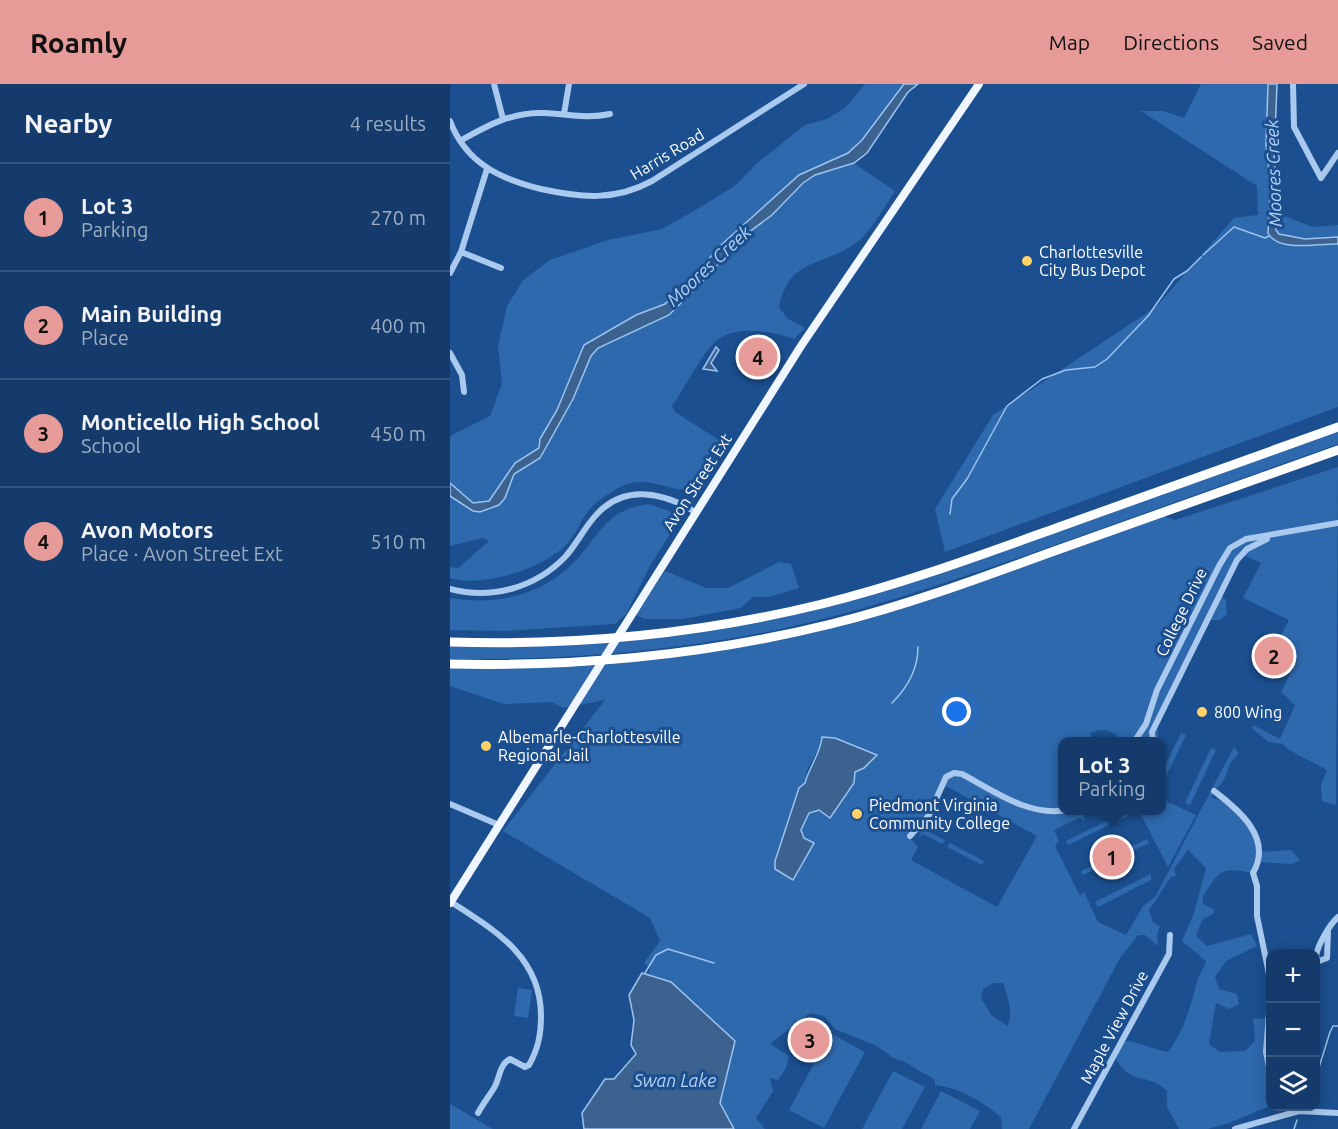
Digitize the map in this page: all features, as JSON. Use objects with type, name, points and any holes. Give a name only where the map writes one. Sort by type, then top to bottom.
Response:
[{"type":"highway","points":[[450,642],[549,642],[646,635],[734,622],[821,604],[946,568],[1338,428]]},
{"type":"highway","points":[[450,663],[540,664],[630,658],[739,643],[831,624],[972,581],[1338,452]]},
{"type":"main road","name":"Avon Street Ext","points":[[450,903],[806,339],[979,84]]},
{"type":"street","points":[[494,84],[502,118]]},
{"type":"street","points":[[564,114],[569,84]]},
{"type":"street","points":[[1293,84],[1293,118],[1296,135],[1322,178],[1338,153]]},
{"type":"street","name":"Harris Road","points":[[450,121],[460,141],[473,158],[487,169],[517,183],[593,198],[621,194],[652,181],[799,85]]},
{"type":"street","points":[[460,141],[502,118],[531,113],[588,117],[610,114]]},
{"type":"street","points":[[450,273],[461,252],[487,169]]},
{"type":"street","points":[[461,252],[501,268]]},
{"type":"street","points":[[450,353],[462,375],[464,392]]},
{"type":"street","points":[[450,588],[486,593],[515,588],[535,580],[567,555],[598,512],[626,496],[655,494],[676,501],[695,512]]},
{"type":"street","name":"College Drive","points":[[1135,737],[1141,732],[1165,675],[1224,555],[1233,546],[1246,539],[1338,523]]},
{"type":"street","name":"College Drive","points":[[1153,737],[1177,680],[1239,557],[1250,547],[1273,536]]},
{"type":"street","points":[[1165,675],[1177,680]]},
{"type":"street","name":"College Drive","points":[[1141,732],[1149,737]]},
{"type":"street","points":[[910,836],[929,815],[946,777],[954,773],[962,774],[1029,808],[1046,812],[1058,811]]},
{"type":"street","points":[[1214,791],[1248,822],[1258,843],[1259,862],[1253,873],[1257,885],[1257,916],[1266,960]]},
{"type":"street","points":[[450,804],[499,825]]},
{"type":"street","points":[[450,903],[506,939],[522,954],[536,980],[541,1003],[541,1030],[535,1055],[527,1066],[510,1059],[506,1061],[495,1087],[478,1113]]},
{"type":"street","points":[[1328,932],[1338,917]]},
{"type":"street","name":"Maple View Drive","points":[[1074,1129],[1169,954],[1170,935]]},
{"type":"street","points":[[1267,1057],[1270,1003]]},
{"type":"street","points":[[1235,1129],[1284,1111]]},
{"type":"street","points":[[1320,1111],[1338,1113]]},
{"type":"shaded area","points":[[865,84],[904,84],[863,140],[848,153],[799,175],[720,246],[696,274],[665,304],[636,315],[584,345],[557,410],[540,439],[539,448],[521,462],[489,501],[478,505],[473,503],[450,483],[450,436],[490,416],[502,384],[498,346],[507,306],[523,280],[550,260],[608,240],[662,229],[694,211],[736,185],[756,164],[805,125],[827,119],[845,108]]},
{"type":"shaded area","points":[[1201,84],[1268,84],[1266,130],[1271,187],[1268,233],[1276,242],[1316,246],[1338,244],[1338,407],[945,552],[935,509],[993,415],[1156,307],[1234,218],[1258,215],[1257,186],[1141,111],[1163,111],[1184,118]]},
{"type":"shaded area","points":[[854,163],[895,191],[862,238],[843,251],[808,266],[790,280],[779,307],[788,319],[805,328],[794,339],[753,331],[731,333],[722,337],[703,356],[672,406],[675,412],[725,444],[694,489],[675,489],[639,482],[618,488],[595,504],[566,545],[543,562],[494,578],[463,580],[450,578],[450,567],[458,568],[489,541],[483,538],[450,546],[450,496],[473,511],[492,509],[514,474],[540,457],[573,399],[591,356],[598,348],[669,315],[728,253],[733,244],[772,215],[803,183],[815,175]]},
{"type":"shaded area","points":[[1277,213],[1313,227],[1338,225],[1338,237],[1305,239],[1279,234],[1275,224]]},
{"type":"shaded area","points":[[1338,430],[1338,444],[1024,556],[839,615],[736,638],[655,649],[532,658],[450,659],[450,644],[592,642],[845,601]]},
{"type":"shaded area","name":"Piedmont Virginia Community College","points":[[1338,467],[1336,805],[1322,801],[1321,785],[1327,770],[1289,750],[1283,744],[1269,742],[1252,729],[1253,725],[1280,739],[1295,705],[1281,692],[1290,674],[1279,653],[1283,644],[1274,639],[1276,635],[1280,637],[1289,620],[1243,598],[1261,563],[1241,554],[1220,594],[1226,601],[1227,614],[1220,620],[1207,620],[1154,728],[1158,730],[1159,737],[1118,737],[1112,732],[1104,730],[1091,733],[1091,737],[1058,737],[1058,815],[1086,815],[1084,816],[1085,821],[1079,818],[1054,830],[1059,841],[1055,846],[1080,896],[1084,892],[1098,922],[1126,935],[1143,906],[1155,897],[1234,747],[1239,754],[1232,761],[1212,798],[1230,805],[1237,811],[1248,825],[1260,852],[1291,850],[1300,860],[1293,864],[1259,862],[1253,873],[1232,870],[1222,872],[1213,880],[1203,899],[1203,904],[1213,909],[1214,913],[1202,920],[1196,936],[1207,946],[1251,934],[1257,946],[1226,961],[1215,977],[1219,989],[1237,994],[1239,1004],[1229,1009],[1216,1003],[1209,1044],[1220,1052],[1245,1051],[1255,1041],[1253,1018],[1262,1019],[1266,1017],[1266,1108],[1208,1129],[1179,1129],[1167,1107],[1167,1091],[1160,1085],[1126,1072],[1114,1055],[1121,1041],[1134,1042],[1168,1052],[1186,1019],[1206,961],[1182,941],[1194,913],[1206,868],[1188,850],[1174,869],[1176,876],[1171,877],[1149,910],[1153,922],[1160,926],[1157,935],[1158,946],[1145,935],[1138,935],[1120,958],[1029,1129],[1002,1129],[1001,1117],[978,1101],[961,1092],[935,1085],[935,1080],[905,1062],[893,1058],[877,1046],[835,1029],[824,1016],[810,1013],[770,1044],[789,1056],[786,1068],[778,1080],[770,1078],[773,1091],[756,1118],[765,1129],[734,1129],[720,1103],[721,1090],[671,982],[645,973],[649,973],[650,968],[644,963],[660,941],[650,918],[503,831],[605,700],[563,708],[552,702],[504,704],[450,686],[450,664],[630,658],[831,624],[1158,514],[1175,520]],"holes":[[[835,738],[876,756],[864,768],[855,772],[854,783],[830,818],[819,810],[809,813],[801,830],[804,838],[814,844],[797,870],[786,876],[775,869],[775,860],[799,788],[805,783],[807,770],[822,743]],[[946,786],[1037,836],[997,907],[911,860],[918,847],[908,836]],[[994,983],[1003,983],[1010,1009],[1008,1026],[992,1016],[981,998],[983,989]]]},
{"type":"shaded area","points":[[649,504],[672,512],[679,520],[651,564],[626,614],[615,624],[506,631],[450,630],[450,598],[502,599],[535,589],[565,571],[615,516],[635,507]]},
{"type":"shaded area","points":[[779,562],[791,564],[799,588],[769,597],[753,597],[741,608],[683,619],[645,619],[636,615],[665,571],[706,588],[728,588]]},
{"type":"shaded area","points":[[1181,733],[1186,735],[1166,777],[1166,764]]},
{"type":"shaded area","points":[[1211,748],[1216,750],[1190,805],[1185,803]]},
{"type":"shaded area","points":[[1166,801],[1196,815],[1168,867],[1141,815],[1166,815]]},
{"type":"shaded area","points":[[966,813],[1000,831],[998,835],[964,818]]},
{"type":"shaded area","points":[[1119,815],[1130,815],[1068,845],[1066,841]]},
{"type":"shaded area","points":[[925,825],[925,830],[945,840],[942,844],[923,834],[919,837]]},
{"type":"shaded area","points":[[1147,839],[1149,843],[1083,875],[1081,871]]},
{"type":"shaded area","points":[[950,843],[984,861],[982,865],[947,847]]},
{"type":"shaded area","points":[[1151,874],[1151,880],[1098,907],[1095,902]]},
{"type":"shaded area","points":[[518,988],[532,990],[528,1018],[514,1016]]},
{"type":"shaded area","points":[[830,1033],[865,1052],[824,1128],[789,1110]]},
{"type":"shaded area","points":[[893,1071],[925,1087],[902,1129],[862,1129]]},
{"type":"shaded area","points":[[941,1091],[980,1111],[970,1129],[921,1129]]},
{"type":"shaded area","points":[[450,1104],[493,1129],[450,1129]]},
{"type":"water","name":"Moores Creek","points":[[904,84],[918,84],[908,92],[867,153],[854,163],[815,175],[803,183],[772,215],[733,244],[728,253],[669,315],[598,348],[591,356],[573,399],[540,458],[514,474],[505,498],[499,505],[480,512],[473,511],[450,496],[450,483],[473,503],[489,501],[515,463],[539,448],[540,439],[557,410],[584,345],[636,315],[665,304],[696,274],[720,246],[799,175],[848,153],[862,140]]},
{"type":"water","name":"Moores Creek","points":[[1268,84],[1277,84],[1274,163],[1279,185],[1276,230],[1279,234],[1305,239],[1338,237],[1338,244],[1290,245],[1280,243],[1268,233],[1271,187],[1266,145]]},
{"type":"water","points":[[716,347],[719,350],[711,363],[717,371],[703,369]]},
{"type":"water","points":[[822,737],[835,738],[877,755],[864,768],[855,772],[854,783],[830,818],[819,810],[809,813],[801,830],[804,838],[814,843],[793,880],[775,869],[775,861],[799,788],[805,783]]},
{"type":"water","name":"Swan Lake","points":[[642,973],[671,982],[735,1041],[720,1103],[734,1129],[584,1129],[582,1113],[605,1079],[614,1079],[636,1054],[631,1045],[634,1020],[629,995]]},
{"type":"waterway","name":"Moores Creek","points":[[1203,255],[1234,227],[1265,238],[1269,236]]},
{"type":"waterway","points":[[950,514],[952,499],[967,479],[1007,406],[1042,379],[1066,370],[1095,367],[1107,359],[1148,316],[1174,279],[1187,271],[1201,257]]},
{"type":"waterway","points":[[892,703],[903,691],[911,677],[918,655],[918,647]]},
{"type":"waterway","points":[[645,973],[656,955],[668,949],[714,963]]},
{"type":"waterway","points":[[1320,1064],[1330,1032],[1333,1026],[1338,1026]]},
{"type":"waterway","points":[[1294,1129],[1297,1120]]},
{"type":"place","name":"Charlottesville City Bus Depot","points":[[1027,261]]},
{"type":"place","name":"Avon Motors","points":[[758,357]]},
{"type":"place","name":"Main Building","points":[[1274,656]]},
{"type":"place","name":"800 Wing","points":[[1202,712]]},
{"type":"place","name":"Albemarle-Charlottesville Regional Jail","points":[[486,746]]},
{"type":"place","name":"Piedmont Virginia Community College","points":[[857,814]]},
{"type":"place","name":"Lot 3","points":[[1112,857]]},
{"type":"place","name":"Monticello High School","points":[[810,1040]]}]
